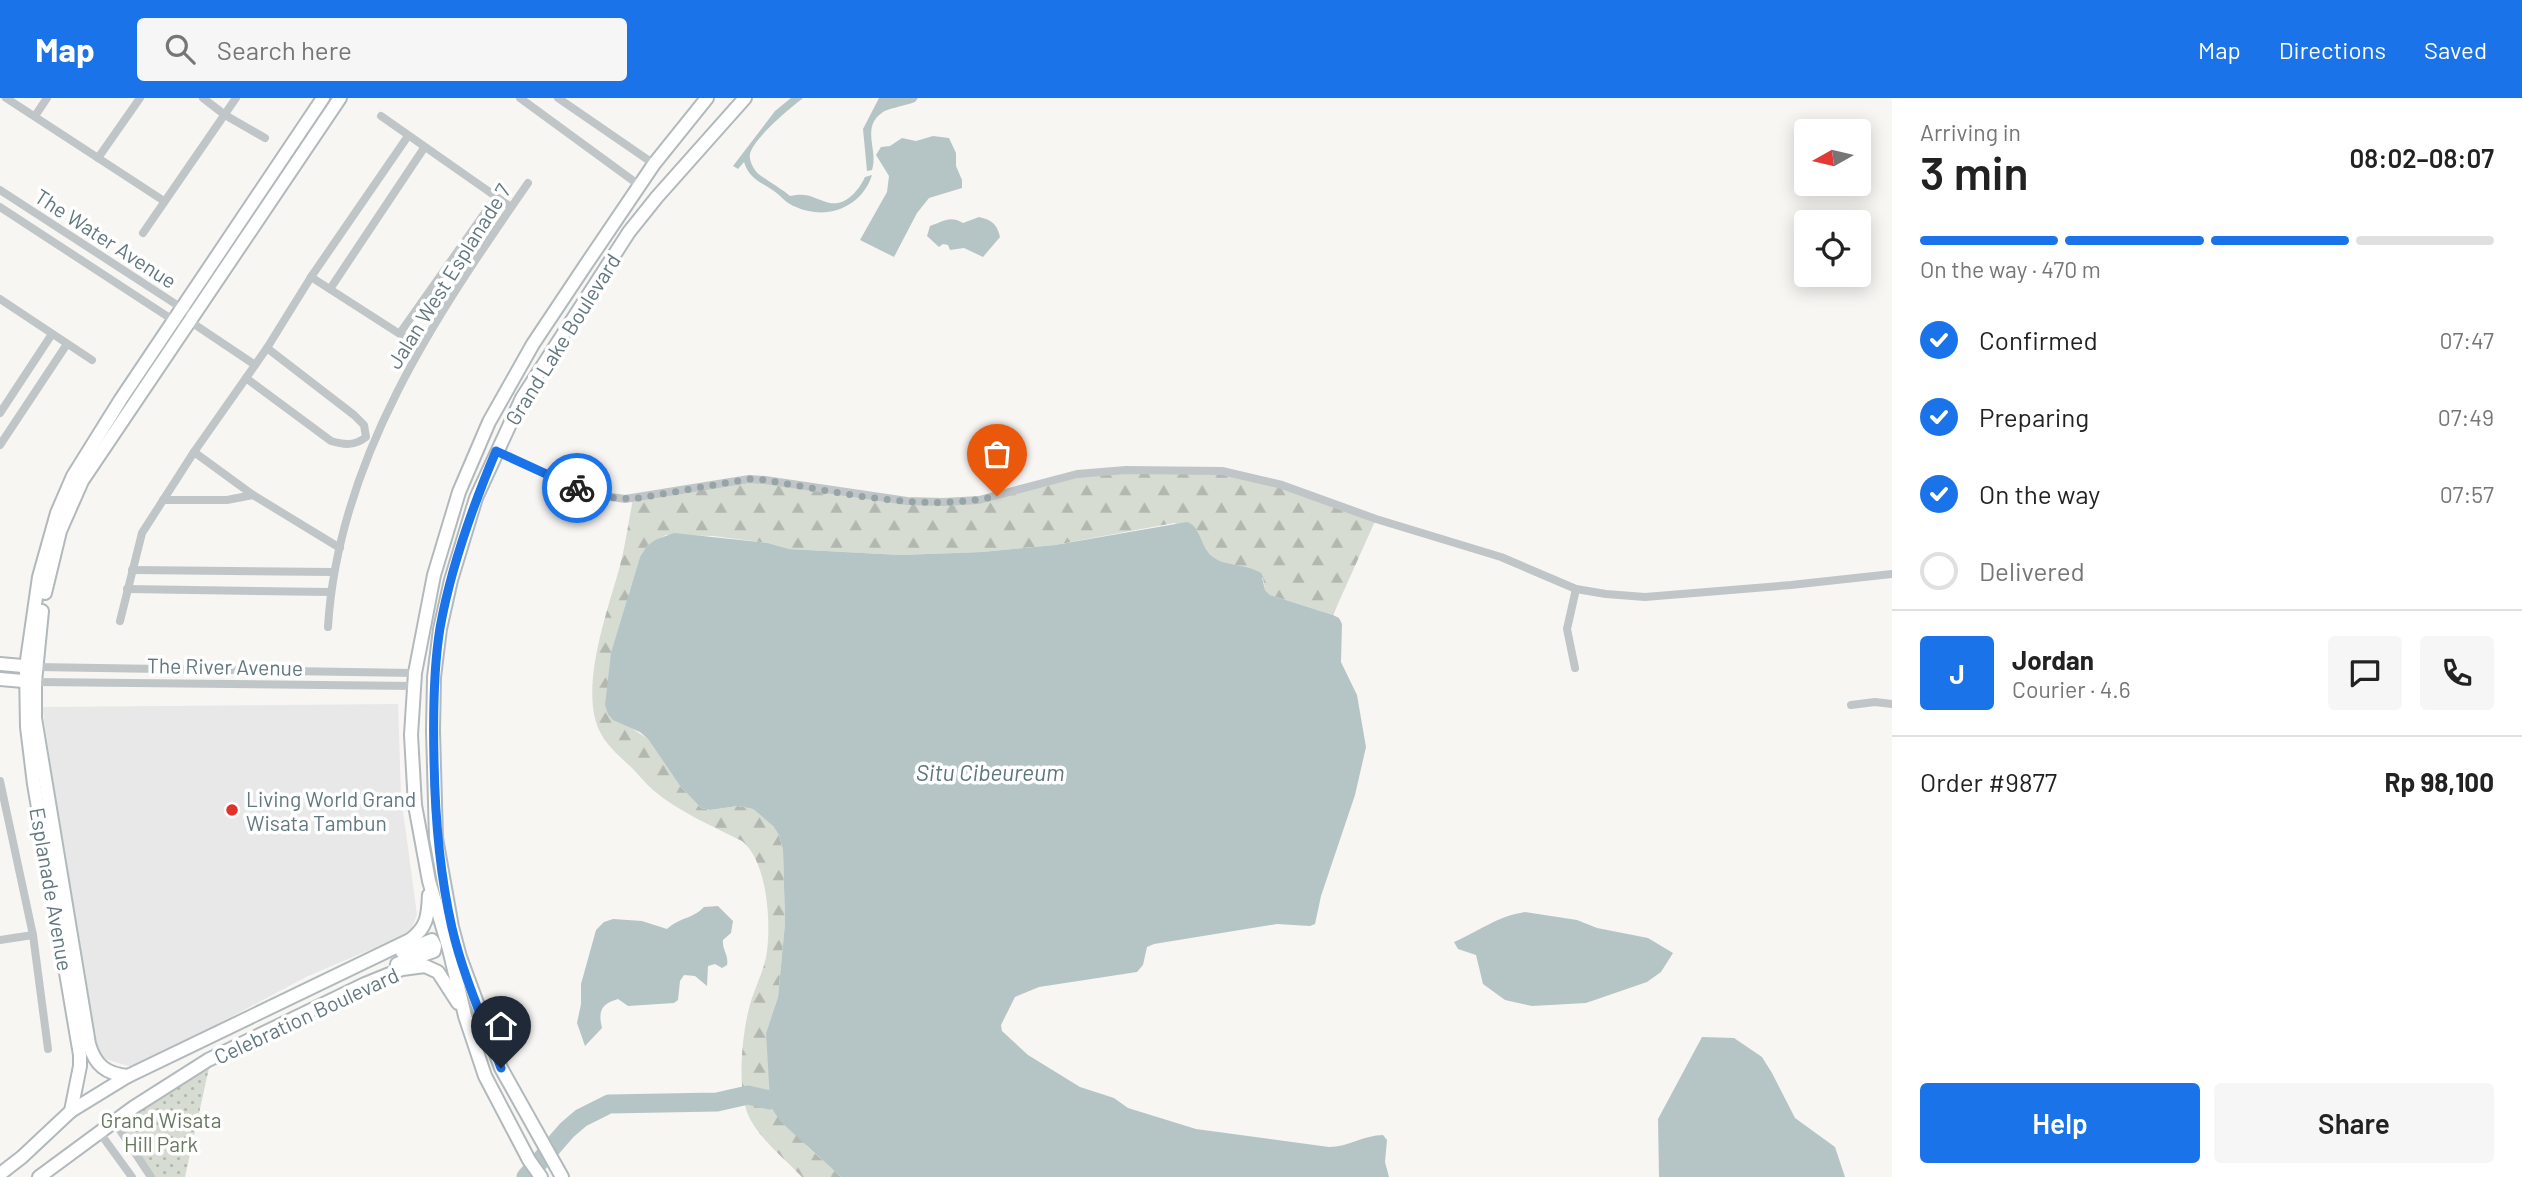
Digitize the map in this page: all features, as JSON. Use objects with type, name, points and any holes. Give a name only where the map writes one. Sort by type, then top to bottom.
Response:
[{"type":"street","points":[[6,98],[164,201]]},
{"type":"street","points":[[35,116],[47,98]]},
{"type":"street","points":[[98,158],[140,98]]},
{"type":"street","points":[[203,98],[225,115],[265,138]]},
{"type":"street","points":[[143,233],[236,98]]},
{"type":"street","points":[[31,667],[39,577],[61,503],[73,476],[181,308],[323,98]]},
{"type":"street","points":[[31,667],[47,580],[66,516],[82,481],[340,98]]},
{"type":"street","points":[[520,98],[639,185]]},
{"type":"street","points":[[558,98],[654,164]]},
{"type":"street","name":"Grand Lake Boulevard","points":[[541,1177],[529,1160],[485,1076],[465,1016],[429,881],[415,805],[411,735],[414,680],[434,575],[459,492],[489,422],[533,344],[623,208],[706,98]]},
{"type":"street","name":"Grand Lake Boulevard","points":[[562,1177],[542,1146],[501,1068],[460,957],[452,926],[436,838],[434,677],[440,628],[467,524],[496,451],[522,398],[639,219],[745,98]]},
{"type":"street","points":[[381,116],[511,207]]},
{"type":"street","points":[[120,621],[142,533],[408,136]]},
{"type":"street","points":[[676,136],[696,152]]},
{"type":"street","points":[[330,289],[424,148]]},
{"type":"street","name":"Jalan West Esplanade 7","points":[[328,627],[330,592],[340,548],[358,481],[380,426],[419,346],[528,183]]},
{"type":"street","name":"The Water Avenue","points":[[0,190],[181,308],[191,322]]},
{"type":"street","points":[[400,333],[496,197]]},
{"type":"street","name":"The Water Avenue","points":[[0,207],[174,321],[191,322]]},
{"type":"street","points":[[623,208],[639,219]]},
{"type":"street","points":[[311,277],[419,346]]},
{"type":"street","points":[[130,292],[138,280]]},
{"type":"street","points":[[0,299],[92,360]]},
{"type":"street","points":[[191,322],[255,365]]},
{"type":"street","points":[[0,413],[52,334]]},
{"type":"street","points":[[0,445],[67,344]]},
{"type":"street","points":[[246,378],[331,441],[347,445],[360,442],[366,437],[367,431],[359,420],[267,348]]},
{"type":"street","points":[[496,451],[574,487],[604,497],[625,499],[749,479],[907,501],[944,502],[979,500],[1077,474],[1126,470],[1222,471],[1282,485],[1376,519],[1501,557],[1576,589],[1606,594],[1645,597],[1892,574]]},
{"type":"street","points":[[194,452],[253,495],[340,548]]},
{"type":"street","points":[[163,500],[219,501],[253,495]]},
{"type":"street","points":[[132,570],[334,572]]},
{"type":"street","points":[[127,589],[330,592]]},
{"type":"street","points":[[1575,668],[1567,629],[1576,589]]},
{"type":"street","points":[[0,664],[31,667]]},
{"type":"street","name":"The River Avenue","points":[[31,667],[414,680]]},
{"type":"street","name":"Esplanade Avenue","points":[[31,667],[34,784],[80,1055],[79,1076],[71,1111]]},
{"type":"street","points":[[0,679],[30,684]]},
{"type":"street","name":"The River Avenue","points":[[30,684],[414,680]]},
{"type":"street","name":"Esplanade Avenue","points":[[30,702],[89,1044],[96,1062],[104,1070],[114,1075],[128,1076]]},
{"type":"street","points":[[1851,705],[1875,702],[1892,704]]},
{"type":"street","points":[[0,781],[33,935],[48,1049]]},
{"type":"street","name":"Celebration Boulevard","points":[[71,1111],[128,1076],[410,940],[423,930],[428,918],[429,881]]},
{"type":"street","points":[[0,940],[33,935]]},
{"type":"street","points":[[307,989],[335,981],[432,940],[434,951],[369,976],[365,984]]},
{"type":"street","name":"Celebration Boulevard","points":[[100,1133],[134,1107],[208,1060],[365,984],[402,969],[425,966],[438,972],[465,1016]]},
{"type":"street","points":[[0,1174],[71,1111]]},
{"type":"street","points":[[114,1121],[151,1177]]},
{"type":"street","points":[[39,1177],[100,1133],[132,1177]]},
{"type":"shaded area","points":[[398,704],[401,796],[417,915],[411,930],[306,977],[135,1068],[102,1058],[93,1041],[42,707]]},
{"type":"green space","points":[[1077,474],[1238,474],[1376,519],[1333,615],[1270,595],[1265,590],[1263,578],[1213,558],[1205,550],[1197,530],[1174,523],[1055,545],[982,552],[900,555],[789,549],[768,543],[713,536],[666,535],[647,546],[640,558],[629,593],[627,725],[648,739],[680,786],[701,808],[710,810],[738,806],[753,809],[773,826],[783,850],[785,923],[778,997],[766,1033],[807,1146],[841,1177],[802,1177],[753,1125],[743,1091],[745,1028],[764,964],[768,938],[765,892],[757,862],[742,841],[685,812],[653,790],[605,741],[594,713],[593,673],[633,499],[749,479],[907,501],[979,500]]},
{"type":"green space","name":"Grand Wisata Hill Park","points":[[211,1059],[185,1177],[151,1177],[114,1121]]},
{"type":"water","points":[[791,98],[803,98],[773,124],[753,147],[750,158],[755,170],[790,196],[807,195],[830,203],[847,200],[856,192],[865,177],[872,175],[867,186],[852,203],[831,211],[808,211],[787,202],[752,176],[744,162],[738,169],[733,166],[775,111]]},
{"type":"water","points":[[879,98],[918,98],[915,102],[885,111],[876,118],[871,132],[874,162],[872,170],[867,171],[863,129]]},
{"type":"water","points":[[933,136],[949,138],[956,153],[956,166],[962,180],[962,188],[929,198],[917,213],[894,257],[860,240],[887,192],[889,176],[876,155],[881,147],[890,146],[902,138],[916,141]]},
{"type":"water","points":[[979,217],[993,223],[1000,237],[983,257],[964,248],[950,250],[948,245],[943,244],[939,247],[927,236],[930,226],[942,221],[950,219],[963,223]]},
{"type":"water","name":"Situ Cibeureum","points":[[1187,522],[1196,528],[1213,557],[1261,573],[1265,590],[1270,595],[1333,615],[1339,618],[1342,624],[1341,662],[1357,695],[1366,747],[1355,795],[1321,896],[1315,924],[1277,924],[1154,944],[1147,947],[1143,965],[1137,972],[1039,987],[1015,997],[1001,1025],[1002,1031],[1028,1055],[1080,1087],[1114,1098],[1128,1108],[1196,1129],[1329,1147],[1383,1135],[1387,1140],[1385,1162],[1389,1177],[841,1177],[780,1121],[770,1100],[766,1033],[778,997],[785,923],[783,850],[779,835],[773,826],[753,809],[738,806],[710,810],[701,808],[680,786],[648,739],[640,732],[613,720],[605,705],[611,653],[640,557],[655,540],[674,533],[768,543],[789,549],[900,555],[982,552],[1055,545]]},
{"type":"water","points":[[718,906],[733,921],[731,933],[723,940],[727,965],[722,968],[715,964],[708,966],[707,986],[695,976],[684,975],[680,981],[678,1000],[674,1003],[628,1006],[618,999],[608,1003],[602,1009],[600,1017],[602,1028],[585,1046],[577,1023],[581,984],[596,930],[604,922],[613,919],[642,921],[667,929],[704,907]]},
{"type":"water","points":[[1525,912],[1577,920],[1597,928],[1648,938],[1673,953],[1661,972],[1647,982],[1586,1003],[1532,1006],[1505,1000],[1483,984],[1476,955],[1458,949],[1454,942],[1497,920]]},
{"type":"water","points":[[1702,1037],[1734,1038],[1762,1057],[1795,1118],[1835,1147],[1845,1177],[1659,1177],[1658,1119]]},
{"type":"waterway","points":[[526,1177],[567,1130],[581,1118],[609,1104],[717,1102],[748,1095],[770,1100]]},
{"type":"way so far","points":[[577,488],[604,497],[633,499],[749,479],[907,501],[944,502],[997,496]]},
{"type":"place","name":"Living World Grand Wisata Tambun","points":[[232,810]]},
{"type":"route","points":[[501,1068],[460,957],[436,838],[434,677],[440,628],[463,537],[496,451],[577,488]]}]
